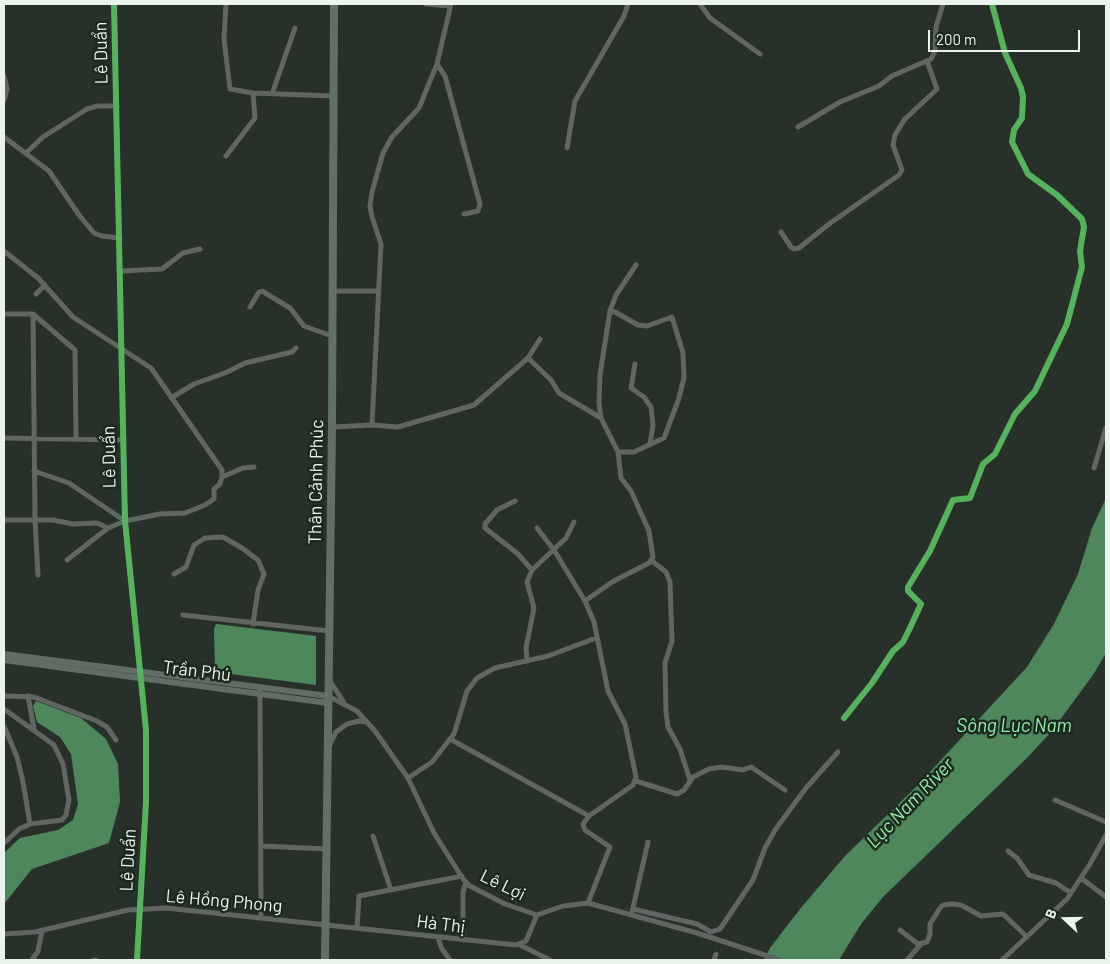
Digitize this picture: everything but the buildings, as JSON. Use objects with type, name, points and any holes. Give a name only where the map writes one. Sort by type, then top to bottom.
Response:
[{"type":"highway","name":"Thân Cảnh Phúc","points":[[325,960],[332,427],[334,4]]},
{"type":"main road","name":"Trần Phú","points":[[4,654],[328,699]]},
{"type":"main road","name":"Trần Phú","points":[[4,660],[143,679],[260,690]]},
{"type":"street","name":"Lê Duẩn","points":[[114,4],[123,351],[125,521],[143,679],[146,730],[146,802],[137,960]]},
{"type":"street","points":[[226,4],[224,38],[228,84],[234,91],[333,96]]},
{"type":"street","points":[[372,425],[381,244],[370,206],[383,153],[392,137],[419,108],[437,64],[451,5],[426,4]]},
{"type":"street","points":[[567,148],[575,100],[624,16],[628,4]]},
{"type":"street","points":[[700,4],[710,18],[760,54]]},
{"type":"street","points":[[798,127],[840,102],[879,86],[892,76],[928,61],[935,51],[936,27],[943,4]]},
{"type":"street","points":[[844,718],[872,683],[893,651],[903,642],[921,604],[908,591],[908,586],[930,551],[953,500],[970,498],[984,464],[995,454],[1015,414],[1035,391],[1067,324],[1082,267],[1080,251],[1084,227],[1082,219],[1057,195],[1028,174],[1012,142],[1014,130],[1022,118],[1023,98],[1021,88],[1005,53],[992,4]]},
{"type":"street","points":[[272,94],[295,28]]},
{"type":"street","points":[[781,232],[791,247],[796,250],[899,175],[902,170],[893,145],[895,135],[904,120],[937,89],[928,61]]},
{"type":"street","points":[[437,64],[445,76],[480,204],[478,211],[464,214]]},
{"type":"street","points":[[4,76],[7,89],[4,100]]},
{"type":"street","points":[[226,156],[239,142],[255,118],[253,93]]},
{"type":"street","points":[[26,153],[43,137],[87,109],[97,106],[117,106]]},
{"type":"street","points":[[4,137],[50,170],[79,215],[94,233],[120,238]]},
{"type":"street","points":[[121,271],[162,268],[183,253],[200,249]]},
{"type":"street","points":[[4,251],[45,285],[73,317],[151,368],[222,470],[220,484],[214,489],[214,499],[205,505],[185,513],[154,515],[125,521],[108,528],[67,560]]},
{"type":"street","points":[[636,265],[616,295],[610,311],[600,375],[601,418],[618,452],[621,478],[631,491],[649,531],[653,545],[652,561]]},
{"type":"street","points":[[36,294],[45,285]]},
{"type":"street","points":[[250,307],[259,292],[262,292],[290,308],[304,326],[332,336]]},
{"type":"street","points":[[332,292],[379,292]]},
{"type":"street","points":[[610,311],[638,326],[647,326],[672,317],[683,353],[684,378],[682,387],[664,438],[634,452],[618,452]]},
{"type":"street","points":[[4,314],[33,314],[75,350],[76,439]]},
{"type":"street","points":[[33,314],[34,471],[38,575]]},
{"type":"street","points":[[332,427],[372,425],[398,427],[474,405],[496,383],[528,358],[540,339]]},
{"type":"street","points":[[172,398],[194,384],[225,373],[245,363],[292,352],[296,348]]},
{"type":"street","points":[[528,358],[551,380],[559,392],[601,418]]},
{"type":"street","points":[[635,364],[631,388],[644,397],[651,407],[653,425],[650,444]]},
{"type":"street","points":[[1094,468],[1106,428]]},
{"type":"street","points":[[4,438],[124,440]]},
{"type":"street","points":[[222,477],[244,468],[254,467]]},
{"type":"street","points":[[34,471],[69,483],[125,521]]},
{"type":"street","points":[[515,501],[497,510],[485,524],[485,528],[518,554],[532,570]]},
{"type":"street","points":[[4,520],[53,520],[73,524],[97,523],[108,528]]},
{"type":"street","points":[[527,660],[526,648],[534,608],[527,582],[532,570],[566,538],[574,522]]},
{"type":"street","points":[[536,528],[554,550],[585,601],[594,622],[608,691],[625,724],[636,781]]},
{"type":"street","points":[[174,574],[186,567],[194,545],[205,538],[222,538],[253,554],[264,574],[258,590],[253,624]]},
{"type":"street","points":[[585,601],[612,582],[652,561]]},
{"type":"street","points":[[652,561],[666,572],[670,582],[672,641],[665,663],[666,712],[668,727],[680,749],[690,780]]},
{"type":"street","points":[[183,615],[329,631]]},
{"type":"street","points":[[408,778],[432,762],[455,732],[466,691],[477,678],[495,668],[575,648],[596,638]]},
{"type":"street","name":"Lê Lợi","points":[[328,676],[336,692],[345,703],[357,710],[408,778],[434,832],[466,882],[506,904],[537,915],[564,906],[588,903],[632,912],[780,960]]},
{"type":"street","points":[[260,690],[261,917]]},
{"type":"street","points":[[4,696],[28,696],[101,722],[110,730],[116,740]]},
{"type":"street","points":[[28,696],[34,729]]},
{"type":"street","points":[[328,699],[345,703]]},
{"type":"street","points":[[4,709],[54,745],[60,755],[69,800],[66,815],[62,820],[30,824],[19,829],[4,843]]},
{"type":"street","points":[[328,750],[336,732],[347,724],[359,721],[366,722]]},
{"type":"street","points":[[4,726],[17,757],[30,824]]},
{"type":"street","points":[[450,739],[589,816]]},
{"type":"street","points":[[648,842],[632,912],[697,924],[708,931],[716,932],[753,880],[764,848],[775,830],[806,788],[838,752]]},
{"type":"street","points":[[636,781],[676,794],[684,790],[690,780],[714,767],[742,770],[751,767],[784,790]]},
{"type":"street","points":[[588,903],[610,847],[584,829],[583,824],[589,816],[636,781]]},
{"type":"street","points":[[1055,800],[1106,822]]},
{"type":"street","points":[[1002,960],[1026,936],[1045,921],[1071,893],[1106,835]]},
{"type":"street","points":[[373,836],[391,890]]},
{"type":"street","points":[[261,846],[326,849]]},
{"type":"street","points":[[1008,851],[1018,858],[1029,875],[1056,883],[1071,893]]},
{"type":"street","points":[[356,928],[358,896],[462,876]]},
{"type":"street","points":[[1081,878],[1106,897]]},
{"type":"street","points":[[463,940],[466,882]]},
{"type":"street","points":[[907,960],[929,939],[930,924],[940,908],[947,904],[961,905],[981,916],[1003,914],[1026,936]]},
{"type":"street","name":"Lê Hồng Phong","points":[[4,934],[42,931],[128,910],[166,908],[324,924]]},
{"type":"street","points":[[537,915],[530,935],[519,945],[550,960]]},
{"type":"street","name":"Hà Thị","points":[[324,924],[438,938],[519,945]]},
{"type":"street","points":[[900,930],[918,944],[922,944]]},
{"type":"street","points":[[32,960],[38,952],[42,931]]},
{"type":"street","points":[[438,938],[442,949],[450,960]]},
{"type":"street","points":[[714,960],[716,954]]},
{"type":"water","name":"Sông Lục Nam","points":[[1106,498],[1106,653],[1093,675],[1051,732],[1027,758],[883,897],[861,924],[839,960],[764,960],[770,948],[800,909],[845,856],[916,787],[1027,667],[1054,624],[1078,574],[1092,528]]},
{"type":"water","points":[[216,624],[316,636],[316,685],[215,672],[214,629]]},
{"type":"water","points":[[36,701],[81,718],[106,739],[118,764],[120,802],[109,843],[32,869],[4,904],[4,853],[20,838],[58,830],[73,820],[78,804],[71,754],[60,737],[37,722],[33,706]]},
{"type":"cycle path","points":[[114,4],[125,521],[146,730],[146,802],[137,960]]},
{"type":"cycle path","points":[[844,718],[872,683],[893,651],[903,642],[921,604],[908,591],[908,587],[930,551],[953,500],[970,498],[983,464],[995,454],[1015,414],[1035,391],[1067,324],[1082,267],[1080,251],[1084,227],[1082,219],[1057,195],[1028,174],[1012,142],[1014,130],[1022,118],[1023,97],[1021,88],[1005,53],[992,4]]},
{"type":"water label","name":"Lục Nam River","points":[[910,803]]}]
